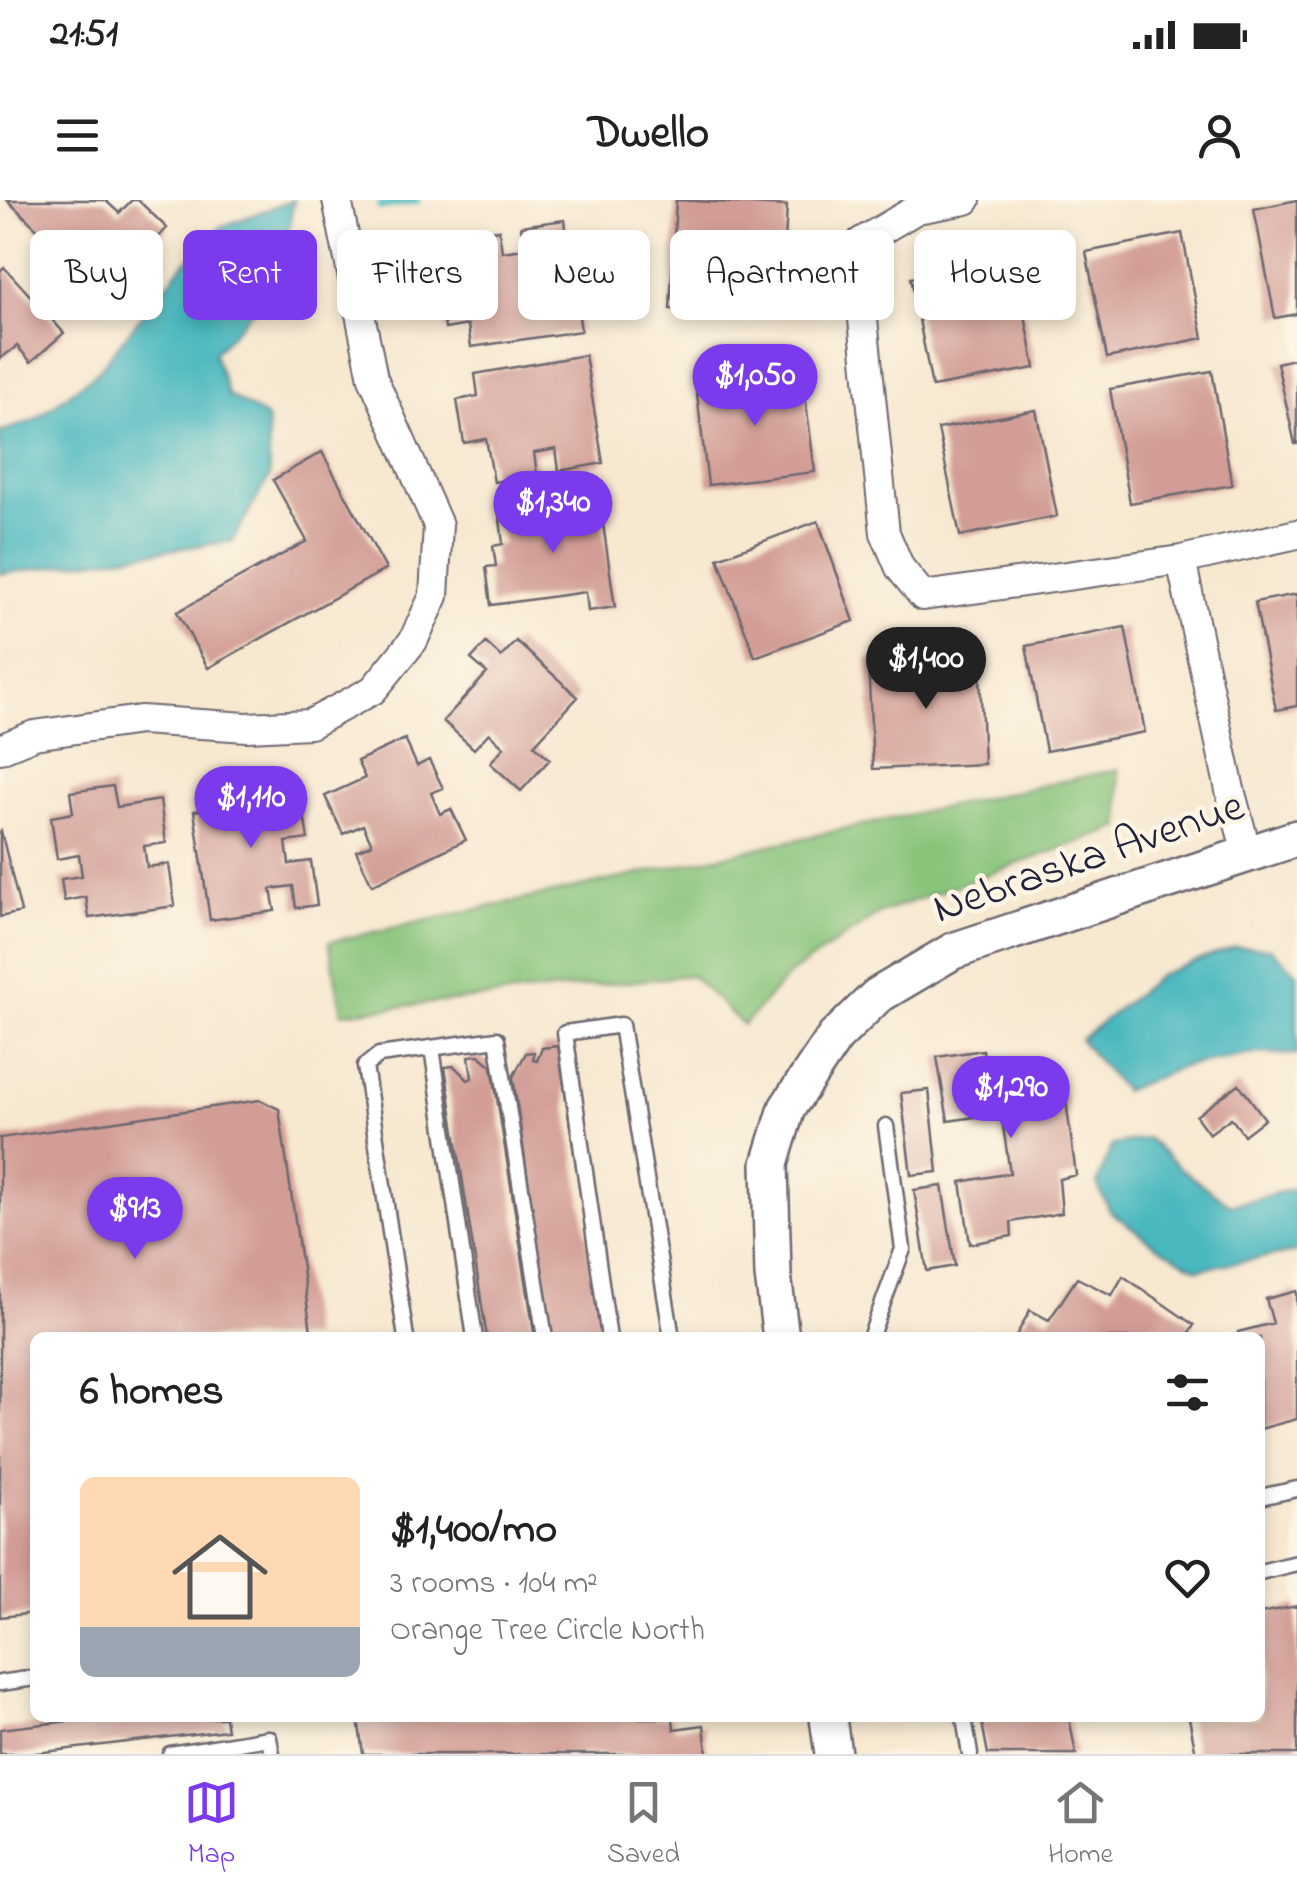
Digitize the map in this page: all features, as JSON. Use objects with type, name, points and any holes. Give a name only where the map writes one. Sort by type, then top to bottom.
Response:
[{"type":"street","points":[[0,749],[34,735],[140,720],[247,727],[310,724],[373,690],[414,641],[434,596],[438,525],[373,378],[337,200]]},
{"type":"street","points":[[966,200],[917,210],[861,242],[860,290],[885,534],[900,568],[922,596],[1181,560],[1297,534]]},
{"type":"street","points":[[1181,560],[1247,853]]},
{"type":"street","name":"Nebraska Avenue","points":[[780,1332],[770,1164],[787,1108],[835,1037],[877,996],[953,951],[1297,838]]},
{"type":"street","points":[[829,1722],[834,1754]]},
{"type":"lane","points":[[607,1332],[565,1033],[621,1025],[671,1332]]},
{"type":"lane","points":[[405,1332],[365,1066],[379,1055],[497,1039],[544,1332]]},
{"type":"lane","points":[[432,1048],[475,1332]]},
{"type":"lane","points":[[872,1332],[903,1250],[886,1126]]},
{"type":"lane","points":[[1265,1495],[1297,1489]]},
{"type":"lane","points":[[1265,1571],[1297,1562]]},
{"type":"lane","points":[[0,1683],[30,1679]]},
{"type":"lane","points":[[965,1722],[970,1754]]},
{"type":"lane","points":[[170,1754],[269,1738],[272,1754]]},
{"type":"green space","points":[[1118,769],[1121,827],[880,913],[791,973],[743,1025],[691,975],[342,1013],[329,942]]},
{"type":"water","points":[[294,200],[289,230],[218,230]]},
{"type":"water","points":[[183,264],[183,320],[245,320],[214,353],[228,395],[267,418],[270,476],[232,541],[0,574],[0,432],[33,421],[96,373],[138,320],[163,320],[163,289]]},
{"type":"water","points":[[1235,947],[1270,948],[1297,973],[1297,1055],[1260,1053],[1184,1066],[1124,1091],[1080,1040],[1161,974]]},
{"type":"water","points":[[1147,1138],[1230,1205],[1297,1188],[1297,1252],[1198,1269],[1158,1247],[1110,1211],[1097,1184],[1112,1145]]},
{"type":"building","points":[[7,200],[105,200],[119,213],[132,200],[138,200],[167,228],[163,232],[38,230]]},
{"type":"building","points":[[676,200],[787,206],[786,230],[674,230]]},
{"type":"building","points":[[1297,200],[1297,314],[1275,318],[1254,209]]},
{"type":"building","points":[[565,220],[566,230],[522,230],[521,226]]},
{"type":"building","points":[[498,230],[502,252],[518,250],[518,320],[580,320],[581,331],[471,347],[468,325],[445,329],[444,320],[498,320]]},
{"type":"building","points":[[1182,233],[1203,338],[1107,358],[1086,252]]},
{"type":"building","points":[[4,267],[30,296],[30,320],[52,320],[64,333],[31,362],[17,346],[0,359],[0,271]]},
{"type":"building","points":[[919,320],[1026,320],[1035,368],[932,387]]},
{"type":"building","points":[[585,355],[603,463],[559,471],[556,449],[534,453],[537,475],[494,482],[486,439],[464,443],[457,400],[478,396],[475,374]]},
{"type":"building","points":[[1297,358],[1297,444],[1295,444],[1277,363]]},
{"type":"building","points":[[1212,371],[1232,485],[1130,503],[1110,389]]},
{"type":"building","points":[[802,372],[815,472],[708,485],[696,386]]},
{"type":"building","points":[[1036,410],[1057,516],[960,536],[938,429]]},
{"type":"building","points":[[322,452],[386,569],[208,668],[177,612],[307,541],[273,480]]},
{"type":"building","points":[[599,496],[615,607],[588,611],[586,592],[491,605],[486,567],[496,566],[493,546],[503,544],[499,511],[538,505],[540,522],[560,519],[558,501]]},
{"type":"building","points":[[818,521],[854,621],[755,657],[718,558]]},
{"type":"building","points":[[1297,594],[1297,706],[1276,710],[1255,602]]},
{"type":"building","points":[[1125,627],[1145,732],[1046,751],[1026,646]]},
{"type":"building","points":[[516,641],[578,697],[534,745],[550,759],[521,791],[490,763],[504,747],[489,733],[474,749],[443,721],[487,673],[471,659],[486,643],[501,657]]},
{"type":"building","points":[[979,654],[984,764],[873,769],[868,659]]},
{"type":"building","points":[[405,739],[417,766],[429,760],[443,788],[431,793],[440,814],[451,809],[466,840],[372,885],[356,851],[372,844],[363,825],[343,834],[325,796],[365,778],[357,761]]},
{"type":"building","points":[[255,779],[258,802],[301,795],[308,839],[286,842],[289,864],[311,861],[317,905],[296,908],[293,886],[271,889],[275,911],[210,920],[194,811],[215,808],[212,786]]},
{"type":"building","points":[[113,786],[117,807],[160,800],[166,843],[144,846],[147,867],[169,864],[175,906],[89,918],[86,897],[64,901],[61,879],[82,876],[79,855],[57,859],[51,817],[73,813],[70,792]]},
{"type":"building","points":[[0,832],[21,912],[0,917]]},
{"type":"building","points":[[558,1046],[601,1332],[550,1332],[513,1077],[526,1053],[534,1052],[533,1060],[537,1061],[542,1048]]},
{"type":"building","points":[[983,1050],[985,1067],[1041,1058],[1046,1096],[1065,1093],[1076,1175],[1059,1179],[1062,1213],[1011,1222],[1012,1236],[970,1244],[961,1182],[1010,1173],[1001,1113],[948,1121],[937,1057]]},
{"type":"building","points":[[479,1055],[492,1066],[534,1332],[486,1332],[445,1067],[454,1066],[468,1080],[472,1078],[469,1056]]},
{"type":"building","points":[[1239,1084],[1265,1119],[1244,1135],[1231,1118],[1209,1134],[1196,1116]]},
{"type":"building","points":[[929,1090],[938,1172],[911,1175],[901,1093]]},
{"type":"building","points":[[260,1100],[279,1109],[311,1332],[30,1332],[30,1614],[0,1617],[0,1138]]},
{"type":"building","points":[[942,1186],[955,1266],[927,1271],[914,1190]]},
{"type":"building","points":[[1123,1276],[1194,1325],[1190,1332],[1018,1332],[1030,1310],[1049,1320],[1077,1278],[1112,1295]]},
{"type":"building","points":[[1297,1291],[1297,1419],[1265,1428],[1265,1332],[1238,1332],[1273,1323],[1266,1299]]},
{"type":"building","points":[[1297,1606],[1297,1754],[1196,1754],[1190,1722],[1265,1722],[1265,1612]]},
{"type":"building","points":[[60,1722],[226,1722],[227,1730],[0,1754],[0,1729]]},
{"type":"building","points":[[359,1722],[673,1722],[674,1729],[704,1725],[707,1754],[363,1754]]},
{"type":"building","points":[[982,1722],[1070,1722],[1076,1754],[988,1754]]},
{"type":"waterway","points":[[381,206],[416,200]]}]
